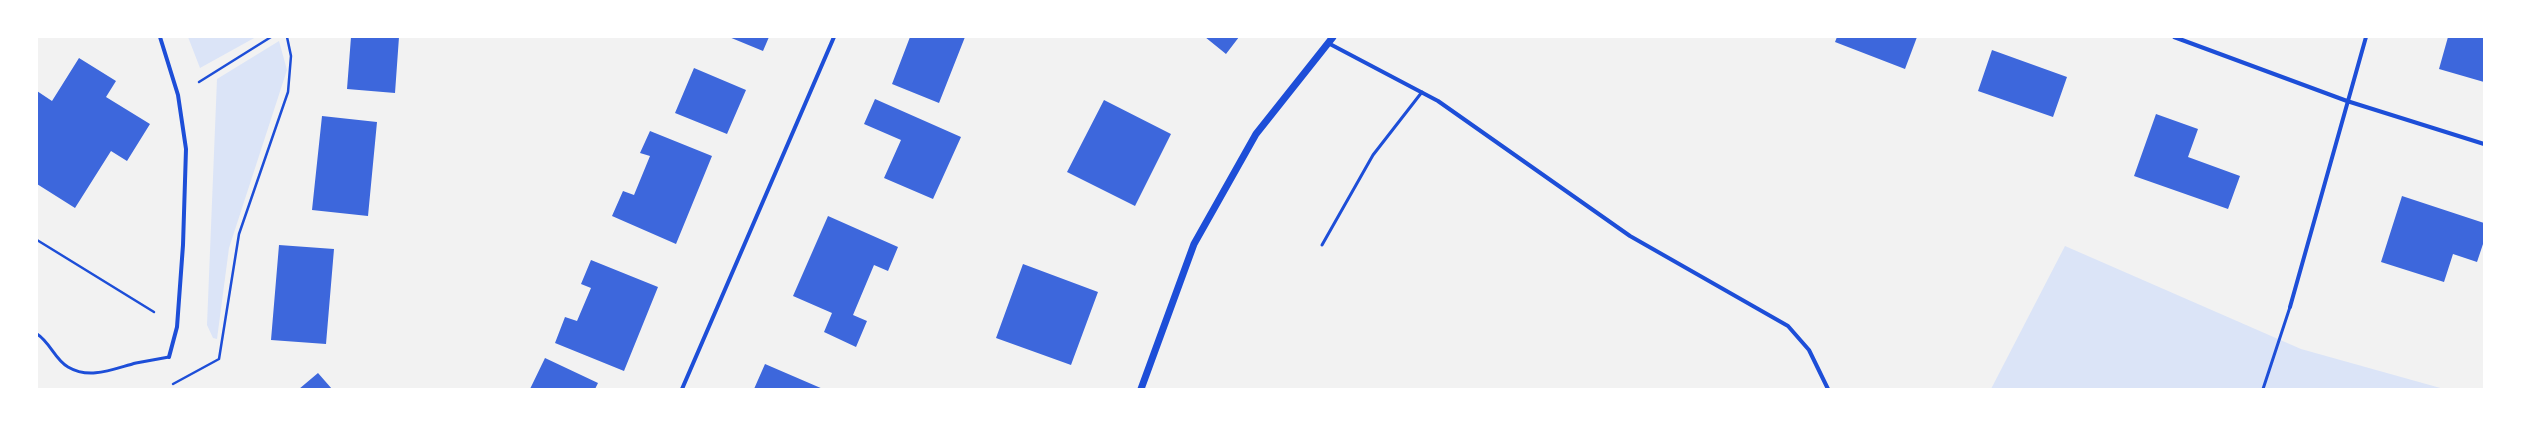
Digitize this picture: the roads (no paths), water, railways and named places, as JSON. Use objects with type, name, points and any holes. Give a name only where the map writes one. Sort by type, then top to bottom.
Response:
[{"type":"street","points":[[160,37],[178,95],[186,149],[183,245],[177,327],[169,357]]},
{"type":"street","points":[[682,389],[834,37]]},
{"type":"street","points":[[1141,389],[1194,244],[1256,134],[1334,37]]},
{"type":"street","points":[[2174,37],[2348,101],[2484,144]]},
{"type":"street","points":[[2290,307],[2366,37]]},
{"type":"street","points":[[1328,43],[1422,92],[1630,236],[1788,326],[1809,350],[1828,389]]},
{"type":"lane","points":[[1322,245],[1373,155],[1422,92]]},
{"type":"lane","points":[[2263,389],[2290,307]]},
{"type":"lane","points":[[37,334],[43,337],[67,367],[84,374],[106,372],[169,357]]}]
